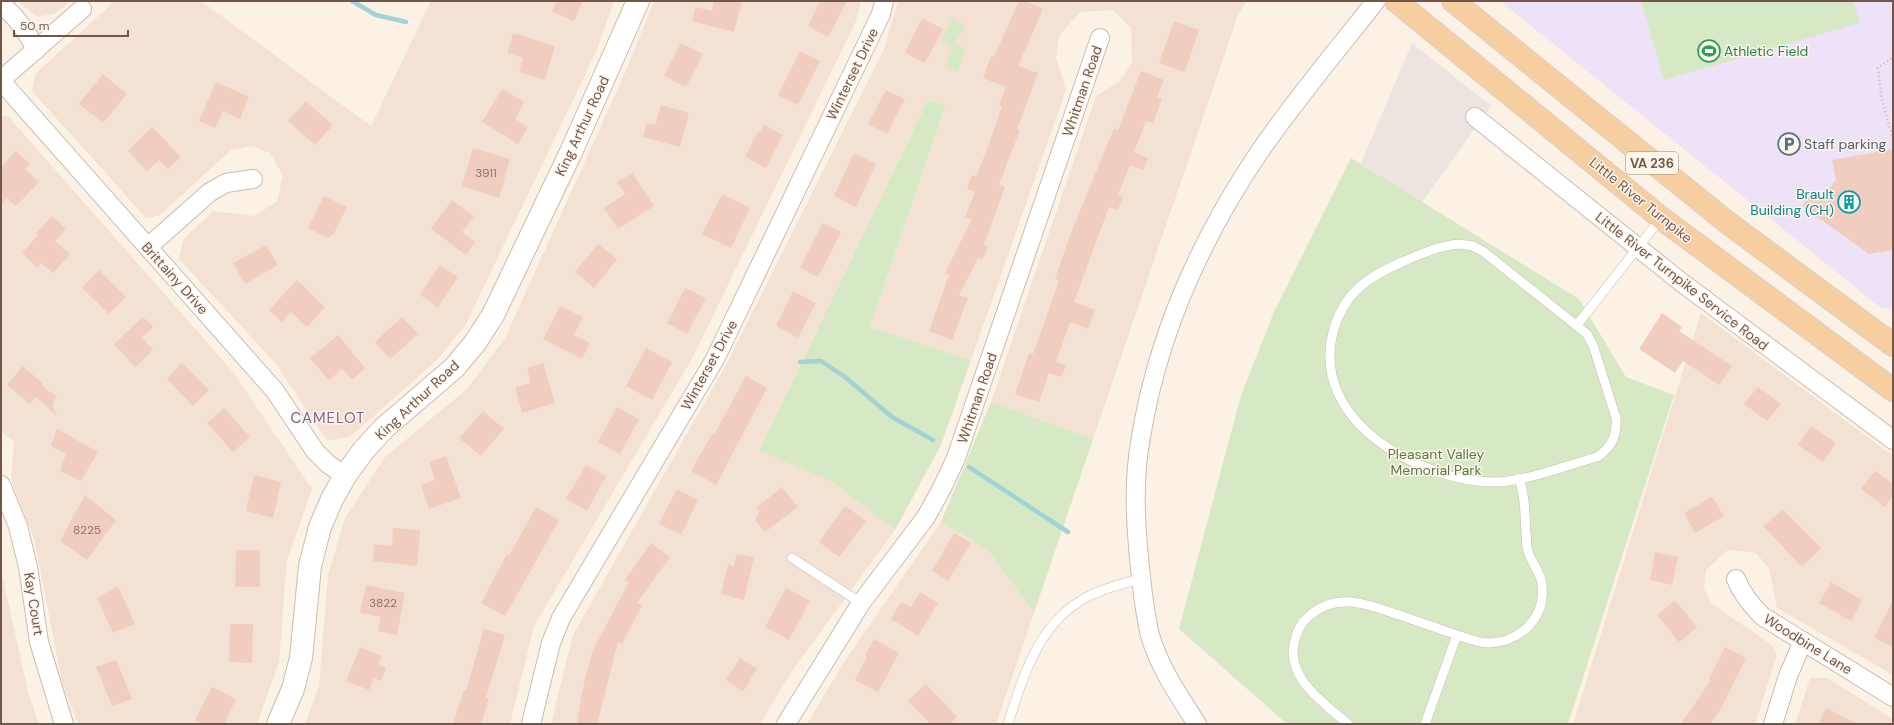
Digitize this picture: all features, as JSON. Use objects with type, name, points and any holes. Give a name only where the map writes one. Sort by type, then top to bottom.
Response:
[{"type":"main road","name":"Little River Turnpike","points":[[1396,1],[1660,218],[1893,390]]},
{"type":"main road","name":"VA 236","points":[[1453,1],[1728,223],[1893,345]]},
{"type":"main road","points":[[1856,318],[1893,335]]},
{"type":"street","name":"King Arthur Road","points":[[278,724],[293,689],[301,658],[310,566],[320,527],[332,499],[345,476],[363,451],[384,428],[454,368],[475,343],[493,315],[571,152],[638,1]]},
{"type":"street","name":"Winterset Drive","points":[[531,724],[551,643],[560,618],[715,359],[881,14],[884,1]]},
{"type":"street","points":[[1197,724],[1174,688],[1158,656],[1151,636],[1141,579],[1136,496],[1140,443],[1156,370],[1180,299],[1217,222],[1260,152],[1300,97],[1376,1]]},
{"type":"street","points":[[1,4],[15,16],[27,32],[36,50]]},
{"type":"street","points":[[1,81],[82,9]]},
{"type":"street","name":"Whitman Road","points":[[786,724],[861,603],[926,517],[956,458],[1100,38]]},
{"type":"street","name":"Brittainy Drive","points":[[1,81],[275,391],[315,451],[328,464],[345,476]]},
{"type":"street","name":"Little River Turnpike Service Road","points":[[1475,117],[1637,248],[1893,440]]},
{"type":"street","points":[[148,247],[210,192],[226,183],[253,179]]},
{"type":"street","name":"Kay Court","points":[[1,485],[18,526],[28,567],[39,642],[64,724]]},
{"type":"street","name":"Woodbine Lane","points":[[1736,579],[1746,598],[1762,616],[1893,697]]},
{"type":"street","points":[[1773,724],[1788,676],[1803,642]]},
{"type":"lane","points":[[1578,325],[1660,218]]},
{"type":"lane","points":[[1459,244],[1473,246],[1484,252],[1578,325],[1587,334],[1593,345],[1616,418],[1616,429],[1613,441],[1607,450],[1597,457],[1519,478],[1496,482],[1476,480],[1446,474],[1419,466],[1396,454],[1378,441],[1347,410],[1338,393],[1332,376],[1330,359],[1331,340],[1336,321],[1353,293],[1367,280],[1386,269],[1436,248],[1459,244]]},
{"type":"lane","points":[[1348,724],[1307,686],[1297,670],[1293,658],[1293,645],[1297,632],[1305,619],[1317,609],[1329,604],[1348,602],[1365,604],[1476,641],[1489,643],[1503,641],[1517,636],[1528,627],[1540,610],[1542,598],[1542,584],[1539,572],[1528,551],[1524,492],[1519,478]]},
{"type":"lane","points":[[792,558],[861,603]]},
{"type":"lane","points":[[1008,724],[1025,672],[1039,642],[1051,626],[1069,608],[1088,596],[1111,587],[1141,579]]},
{"type":"lane","points":[[1425,724],[1457,635]]},
{"type":"path","points":[[1893,57],[1878,68],[1882,100],[1893,139]]},
{"type":"shaded area","points":[[17,1],[70,1],[56,13],[38,17]]},
{"type":"shaded area","points":[[115,1],[201,1],[371,126],[431,1],[614,1],[596,52],[466,324],[438,359],[350,437],[327,441],[277,365],[179,259],[183,240],[213,211],[255,216],[277,201],[283,176],[270,153],[251,146],[231,150],[160,215],[146,218],[32,91],[35,74]]},
{"type":"shaded area","points":[[654,1],[861,1],[856,21],[693,357],[534,626],[510,724],[305,724],[319,686],[328,575],[345,518],[385,457],[467,389],[505,338],[625,73]]},
{"type":"shaded area","points":[[898,1],[1247,1],[1238,15],[1093,439],[991,402],[1096,96],[1120,81],[1132,63],[1131,28],[1113,10],[1080,12],[1059,36],[1056,58],[1066,90],[971,360],[870,327],[946,106],[928,100],[759,449],[832,482],[895,530],[792,671],[760,724],[551,724],[573,635],[727,363],[884,49]]},
{"type":"shaded area","points":[[1500,1],[1893,1],[1893,309],[1881,308]]},
{"type":"shaded area","points":[[1412,43],[1491,106],[1420,205],[1361,163]]},
{"type":"shaded area","points":[[1,116],[8,116],[234,373],[312,489],[287,560],[279,662],[257,724],[78,724],[62,682],[34,538],[11,480],[14,442],[1,432]]},
{"type":"shaded area","points":[[1701,313],[1893,456],[1893,675],[1777,608],[1769,568],[1756,553],[1728,550],[1706,570],[1704,588],[1712,604],[1772,645],[1777,655],[1755,724],[1573,724]]},
{"type":"shaded area","points":[[941,522],[988,550],[1034,613],[996,724],[807,724],[846,659]]},
{"type":"shaded area","points":[[1,570],[29,696],[39,724],[1,724]]},
{"type":"shaded area","points":[[1810,678],[1827,678],[1893,719],[1893,724],[1795,724]]},
{"type":"green space","name":"Athletic Field","points":[[1641,1],[1853,1],[1860,23],[1664,80]]},
{"type":"green space","points":[[952,19],[965,25],[955,44],[966,48],[958,72],[945,66],[953,48],[940,42]]},
{"type":"green space","points":[[928,100],[946,105],[870,327],[971,360],[941,445],[895,530],[832,482],[759,450]]},
{"type":"green space","name":"Pleasant Valley Memorial Park","points":[[1351,158],[1579,299],[1626,377],[1674,395],[1568,724],[1287,724],[1179,629],[1241,395],[1274,312]]},
{"type":"green space","points":[[991,402],[1093,439],[1034,613],[988,550],[941,522]]},
{"type":"building","points":[[556,1],[583,1],[574,21],[552,12]]},
{"type":"building","points":[[714,1],[742,1],[734,32],[692,21],[695,7],[712,11]]},
{"type":"building","points":[[820,1],[847,1],[828,37],[808,26]]},
{"type":"building","points":[[1019,1],[1026,1],[1043,9],[1018,66],[1038,73],[1017,129],[1020,130],[999,184],[1005,187],[984,245],[988,247],[982,260],[978,258],[959,295],[968,298],[952,340],[929,331],[949,275],[945,273],[972,219],[965,217],[975,192],[967,189],[972,175],[976,176],[1002,106],[999,105],[1006,87],[983,78],[991,56],[994,57]]},
{"type":"building","points":[[922,18],[943,29],[925,63],[905,53]]},
{"type":"building","points":[[1174,21],[1199,30],[1185,72],[1159,63]]},
{"type":"building","points":[[513,33],[555,46],[545,80],[519,72],[523,58],[507,53]]},
{"type":"building","points":[[681,43],[703,54],[686,87],[664,76]]},
{"type":"building","points":[[800,51],[820,61],[798,105],[778,95]]},
{"type":"building","points":[[1141,71],[1164,80],[1157,97],[1162,99],[1153,123],[1146,121],[1134,152],[1148,158],[1143,170],[1130,165],[1118,195],[1123,196],[1118,210],[1109,207],[1074,302],[1095,310],[1088,329],[1070,322],[1056,362],[1066,365],[1062,377],[1049,373],[1039,402],[1015,394],[1029,353],[1033,354],[1059,281],[1055,279],[1069,238],[1114,128],[1118,130]]},
{"type":"building","points":[[103,74],[127,94],[103,123],[79,104]]},
{"type":"building","points":[[216,82],[249,97],[240,119],[223,111],[215,128],[199,121]]},
{"type":"building","points":[[502,89],[524,102],[515,119],[528,127],[518,144],[482,122]]},
{"type":"building","points":[[886,90],[905,99],[887,134],[868,124]]},
{"type":"building","points":[[306,101],[333,125],[315,145],[288,121]]},
{"type":"building","points":[[661,105],[689,113],[680,147],[643,137],[647,123],[655,125]]},
{"type":"building","points":[[764,125],[783,135],[766,168],[745,157],[758,131],[761,132]]},
{"type":"building","points":[[152,127],[181,157],[168,169],[159,160],[147,171],[128,151]]},
{"type":"building","points":[[473,148],[510,159],[499,198],[462,186]]},
{"type":"building","name":"Brault Building (CH)","points":[[1893,149],[1893,250],[1869,254],[1802,206],[1809,196],[1822,198],[1836,180],[1832,160]]},
{"type":"building","points":[[16,151],[30,164],[25,169],[39,182],[16,206],[7,198],[1,205],[1,167]]},
{"type":"building","points":[[854,153],[876,164],[856,207],[834,196]]},
{"type":"building","points":[[632,173],[654,206],[618,229],[604,208],[625,194],[617,182]]},
{"type":"building","points":[[722,194],[750,208],[731,248],[702,234]]},
{"type":"building","points":[[324,196],[347,207],[333,235],[328,238],[308,228]]},
{"type":"building","points":[[452,200],[474,216],[462,232],[475,242],[466,255],[431,229]]},
{"type":"building","points":[[52,216],[66,229],[55,241],[70,254],[53,273],[41,263],[37,267],[22,253],[38,235],[36,233]]},
{"type":"building","points":[[823,223],[841,232],[818,277],[800,268]]},
{"type":"building","points":[[598,244],[617,259],[594,288],[575,272]]},
{"type":"building","points":[[266,245],[278,265],[245,284],[233,263]]},
{"type":"building","points":[[440,265],[458,277],[438,307],[420,295]]},
{"type":"building","points":[[99,270],[126,297],[109,314],[82,288]]},
{"type":"building","points":[[297,280],[325,307],[307,327],[291,312],[282,322],[269,310]]},
{"type":"building","points":[[685,288],[706,298],[687,334],[667,323]]},
{"type":"building","points":[[793,291],[816,303],[798,338],[776,326]]},
{"type":"building","points":[[560,306],[583,317],[574,335],[590,343],[582,359],[543,339]]},
{"type":"building","points":[[1662,313],[1682,327],[1679,331],[1732,366],[1719,385],[1683,361],[1675,373],[1639,349]]},
{"type":"building","points":[[143,317],[153,327],[142,337],[153,350],[135,367],[114,344]]},
{"type":"building","points":[[402,317],[418,334],[390,359],[375,342]]},
{"type":"building","points":[[338,335],[365,368],[352,380],[342,369],[329,380],[310,358]]},
{"type":"building","points":[[646,348],[672,362],[652,400],[626,386]]},
{"type":"building","points":[[182,363],[209,390],[193,406],[167,379]]},
{"type":"building","points":[[543,363],[555,403],[522,413],[515,387],[531,383],[527,368]]},
{"type":"building","points":[[23,366],[41,382],[45,389],[57,396],[52,405],[57,416],[36,397],[30,404],[7,385]]},
{"type":"building","points":[[746,376],[767,388],[716,485],[691,471],[712,434],[714,435]]},
{"type":"building","points":[[1758,387],[1781,404],[1767,421],[1744,404]]},
{"type":"building","points":[[617,407],[639,419],[620,454],[598,442]]},
{"type":"building","points":[[224,408],[250,437],[233,452],[207,423]]},
{"type":"building","points":[[483,411],[504,429],[481,456],[459,438]]},
{"type":"building","points":[[1811,426],[1836,443],[1823,462],[1798,445]]},
{"type":"building","points":[[57,429],[98,452],[81,481],[60,471],[66,454],[51,446]]},
{"type":"building","points":[[446,456],[461,498],[429,509],[421,485],[435,480],[429,462]]},
{"type":"building","points":[[586,465],[606,476],[587,511],[566,499]]},
{"type":"building","points":[[1875,471],[1893,484],[1893,496],[1885,507],[1861,489]]},
{"type":"building","points":[[254,475],[281,482],[273,518],[246,511]]},
{"type":"building","points":[[782,487],[798,507],[765,532],[755,520],[760,510],[756,508]]},
{"type":"building","points":[[677,489],[698,500],[681,535],[659,524]]},
{"type":"building","points":[[85,495],[116,520],[87,560],[60,541]]},
{"type":"building","points":[[1712,497],[1724,516],[1695,533],[1684,513]]},
{"type":"building","points":[[845,506],[866,521],[839,557],[819,542]]},
{"type":"building","points":[[536,507],[559,520],[505,616],[481,603],[507,554],[509,556]]},
{"type":"building","points":[[1783,510],[1821,548],[1802,567],[1763,526]]},
{"type":"building","points":[[393,528],[420,530],[417,566],[373,561],[374,544],[392,546]]},
{"type":"building","points":[[954,533],[971,543],[948,581],[932,571]]},
{"type":"building","points":[[651,543],[670,557],[637,603],[642,605],[622,644],[618,642],[597,724],[577,724],[582,692],[592,652],[629,582],[625,580]]},
{"type":"building","points":[[236,550],[260,550],[260,587],[235,587]]},
{"type":"building","points":[[1655,552],[1678,557],[1672,585],[1650,580]]},
{"type":"building","points":[[737,554],[754,557],[744,600],[721,594],[728,564],[734,566]]},
{"type":"building","points":[[1831,582],[1862,600],[1851,621],[1819,603]]},
{"type":"building","points":[[366,585],[405,593],[397,635],[378,631],[381,617],[360,613]]},
{"type":"building","points":[[118,586],[135,624],[113,633],[97,598]]},
{"type":"building","points":[[786,588],[810,601],[789,640],[765,627]]},
{"type":"building","points":[[920,592],[938,603],[918,636],[891,619],[901,602],[911,607]]},
{"type":"building","points":[[1675,600],[1697,627],[1679,642],[1657,615]]},
{"type":"building","points":[[1893,601],[1893,647],[1874,638]]},
{"type":"building","points":[[230,624],[253,624],[252,663],[229,662]]},
{"type":"building","points":[[484,629],[505,635],[486,698],[489,698],[481,724],[453,724],[464,690],[466,691]]},
{"type":"building","points":[[874,639],[899,653],[878,692],[855,680],[867,657],[865,656]]},
{"type":"building","points":[[360,647],[382,656],[378,664],[386,668],[381,681],[374,678],[369,690],[346,681]]},
{"type":"building","points":[[1725,647],[1746,658],[1722,707],[1711,724],[1681,724],[1711,680],[1709,679]]},
{"type":"building","points":[[740,658],[757,669],[743,691],[726,680]]},
{"type":"building","points":[[116,660],[132,699],[112,706],[96,667]]},
{"type":"building","points":[[926,684],[957,717],[950,724],[930,724],[908,701]]},
{"type":"building","points":[[212,687],[236,699],[224,724],[203,724],[195,720]]},
{"type":"building","points":[[1826,708],[1857,724],[1818,724]]},
{"type":"waterway","points":[[352,1],[376,15],[406,22]]},
{"type":"waterway","points":[[800,362],[821,361],[845,377],[892,417],[933,440]]},
{"type":"waterway","points":[[969,467],[1068,532]]},
{"type":"place","name":"Athletic Field","points":[[1709,51]]},
{"type":"place","name":"Staff parking","points":[[1789,144]]},
{"type":"place","name":"Brault Building (CH)","points":[[1849,202]]},
{"type":"district","name":"CAMELOT","points":[[328,418]]}]
